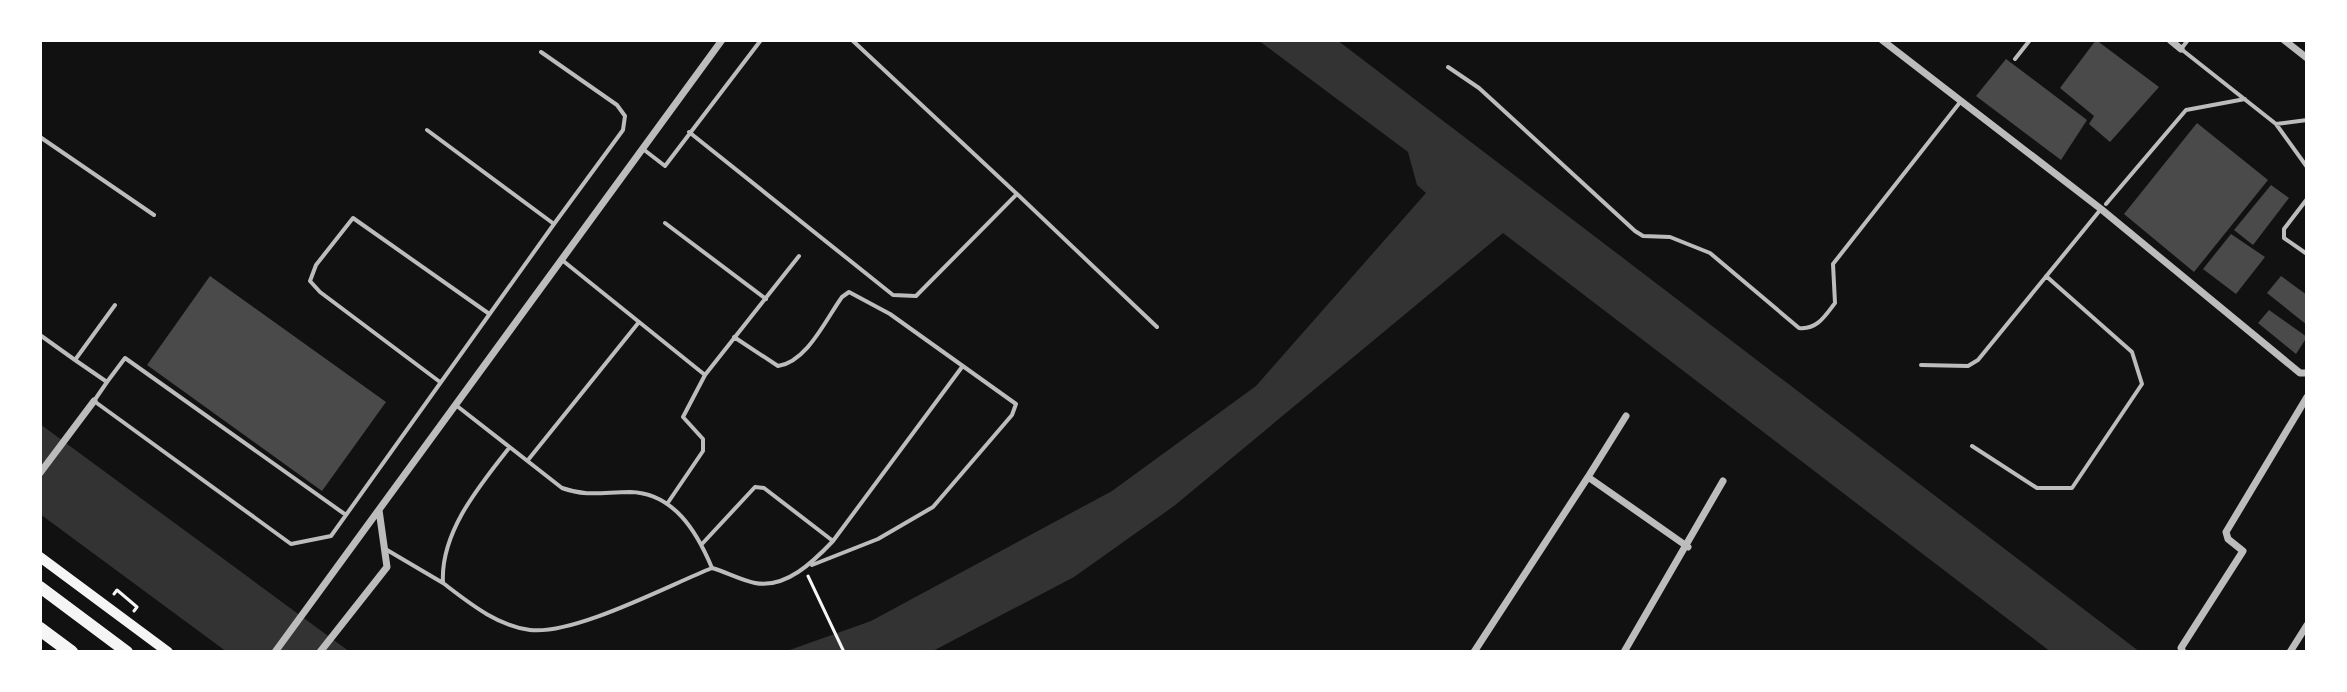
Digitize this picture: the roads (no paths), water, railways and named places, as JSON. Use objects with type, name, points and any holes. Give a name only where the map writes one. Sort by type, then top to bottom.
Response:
[{"type":"highway","points":[[40,578],[70,609]]},
{"type":"highway","points":[[40,587],[127,652]]},
{"type":"highway","points":[[40,629],[71,652]]},
{"type":"main road","points":[[40,557],[168,652]]},
{"type":"street","points":[[275,652],[722,40]]},
{"type":"street","points":[[1882,40],[2103,207],[2304,373]]},
{"type":"street","points":[[2170,40],[2181,49]]},
{"type":"street","points":[[2284,40],[2307,58]]},
{"type":"street","points":[[2183,652],[2181,648],[2243,551],[2228,539],[2226,532],[2307,397]]},
{"type":"street","points":[[40,473],[94,401]]},
{"type":"street","points":[[1477,651],[1626,416]]},
{"type":"street","points":[[1588,477],[1688,547]]},
{"type":"street","points":[[1624,652],[1688,547],[1723,481]]},
{"type":"street","points":[[320,652],[387,567],[379,510]]},
{"type":"street","points":[[2290,652],[2307,625]]},
{"type":"lane","points":[[642,149],[665,166],[761,40]]},
{"type":"lane","points":[[852,40],[1157,327]]},
{"type":"lane","points":[[2015,59],[2030,40]]},
{"type":"lane","points":[[2188,40],[2181,49],[2276,124],[2307,167]]},
{"type":"lane","points":[[346,515],[125,358],[94,401],[291,544],[331,536],[346,515],[440,382],[488,313],[623,130],[625,116],[617,105],[541,52]]},
{"type":"lane","points":[[1448,67],[1479,88],[1635,231],[1643,236],[1670,237],[1710,253],[1799,328],[1808,329],[1818,324],[1835,303],[1833,264],[1961,101]]},
{"type":"lane","points":[[1921,365],[1968,366],[1978,360],[2186,110],[2245,99]]},
{"type":"lane","points":[[2276,124],[2307,120]]},
{"type":"lane","points":[[427,130],[554,224]]},
{"type":"lane","points":[[689,132],[893,295],[904,298],[916,296],[1017,194]]},
{"type":"lane","points":[[40,137],[154,215]]},
{"type":"lane","points":[[2307,199],[2284,229],[2284,238],[2307,254]]},
{"type":"lane","points":[[440,382],[320,292],[310,281],[316,265],[353,218],[488,313]]},
{"type":"lane","points":[[665,223],[766,299]]},
{"type":"lane","points":[[667,504],[703,451],[703,439],[683,417],[705,375],[799,256]]},
{"type":"lane","points":[[561,260],[705,375]]},
{"type":"lane","points":[[1972,446],[2037,488],[2072,488],[2142,384],[2132,352],[2046,276]]},
{"type":"lane","points":[[384,549],[443,583],[484,613],[509,625],[543,630],[586,620],[712,568],[756,583],[774,582],[878,539],[933,507],[1012,415],[1016,404],[890,314],[849,292],[842,297],[806,349],[788,365],[778,366],[734,337]]},
{"type":"lane","points":[[75,360],[115,305]]},
{"type":"lane","points":[[527,461],[639,322]]},
{"type":"lane","points":[[40,335],[107,382]]},
{"type":"lane","points":[[808,567],[833,541],[963,366]]},
{"type":"lane","points":[[457,405],[562,488],[583,496],[629,492],[667,504],[695,528],[712,568]]},
{"type":"lane","points":[[443,583],[442,566],[447,546],[478,487],[509,448]]},
{"type":"lane","points":[[702,544],[755,487],[764,488],[833,541]]}]
